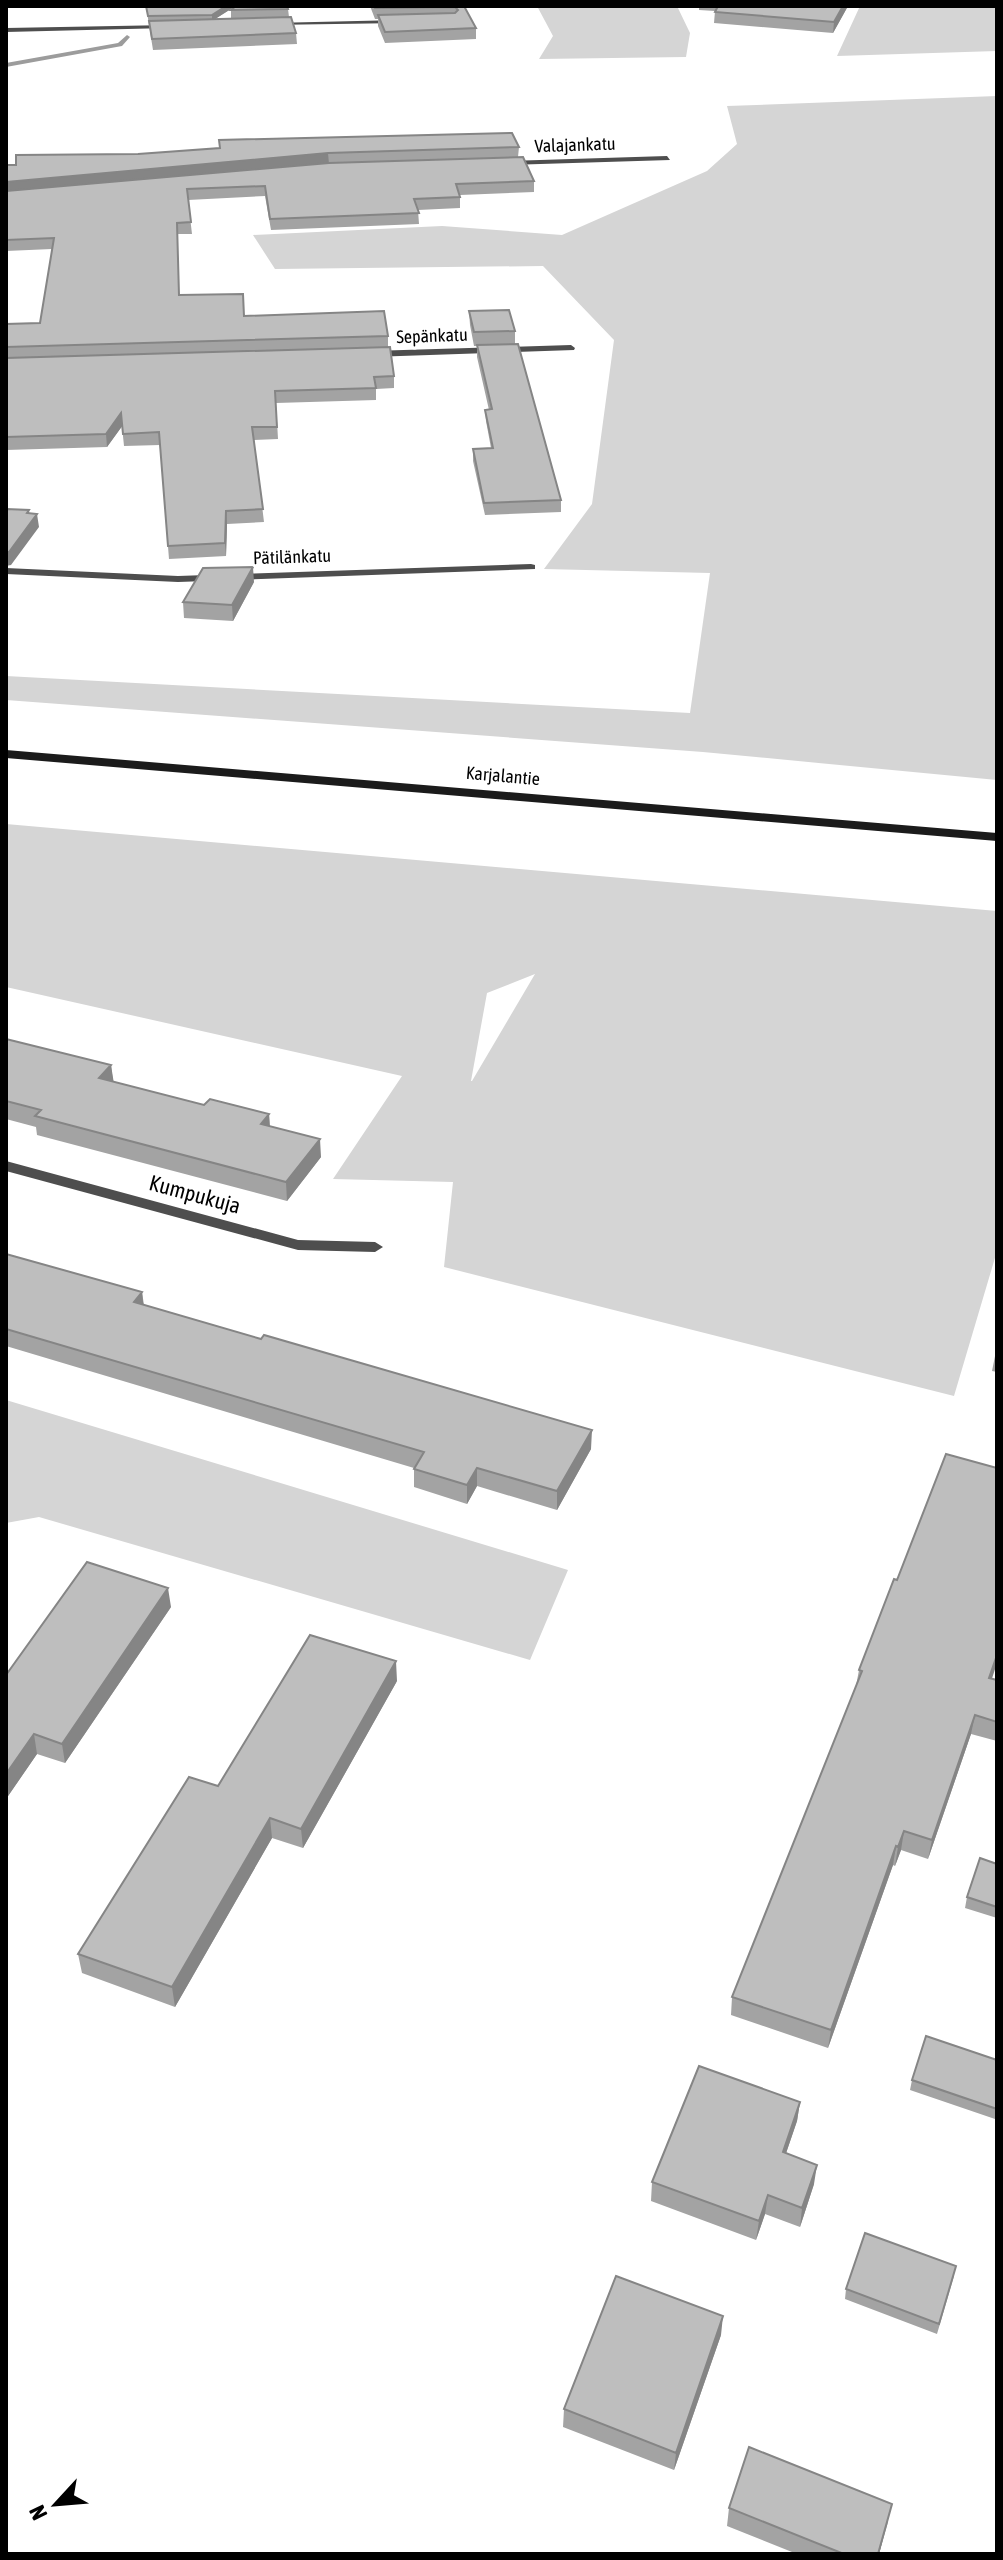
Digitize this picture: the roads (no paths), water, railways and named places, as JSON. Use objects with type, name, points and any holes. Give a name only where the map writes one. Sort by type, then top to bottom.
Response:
[{"type":"main road","name":"Karjalantie","points":[[6,754],[997,837]]},
{"type":"street","points":[[265,25],[405,22]]},
{"type":"street","points":[[6,30],[170,26]]},
{"type":"street","name":"Valajankatu","points":[[495,164],[667,158]]},
{"type":"street","name":"Sepänkatu","points":[[367,354],[571,348]]},
{"type":"street","name":"Pätilänkatu","points":[[6,571],[178,579],[531,567]]},
{"type":"street","name":"Kumpukuja","points":[[6,1166],[298,1245],[375,1247]]},
{"type":"waterway","points":[[6,65],[120,45],[127,37]]}]
